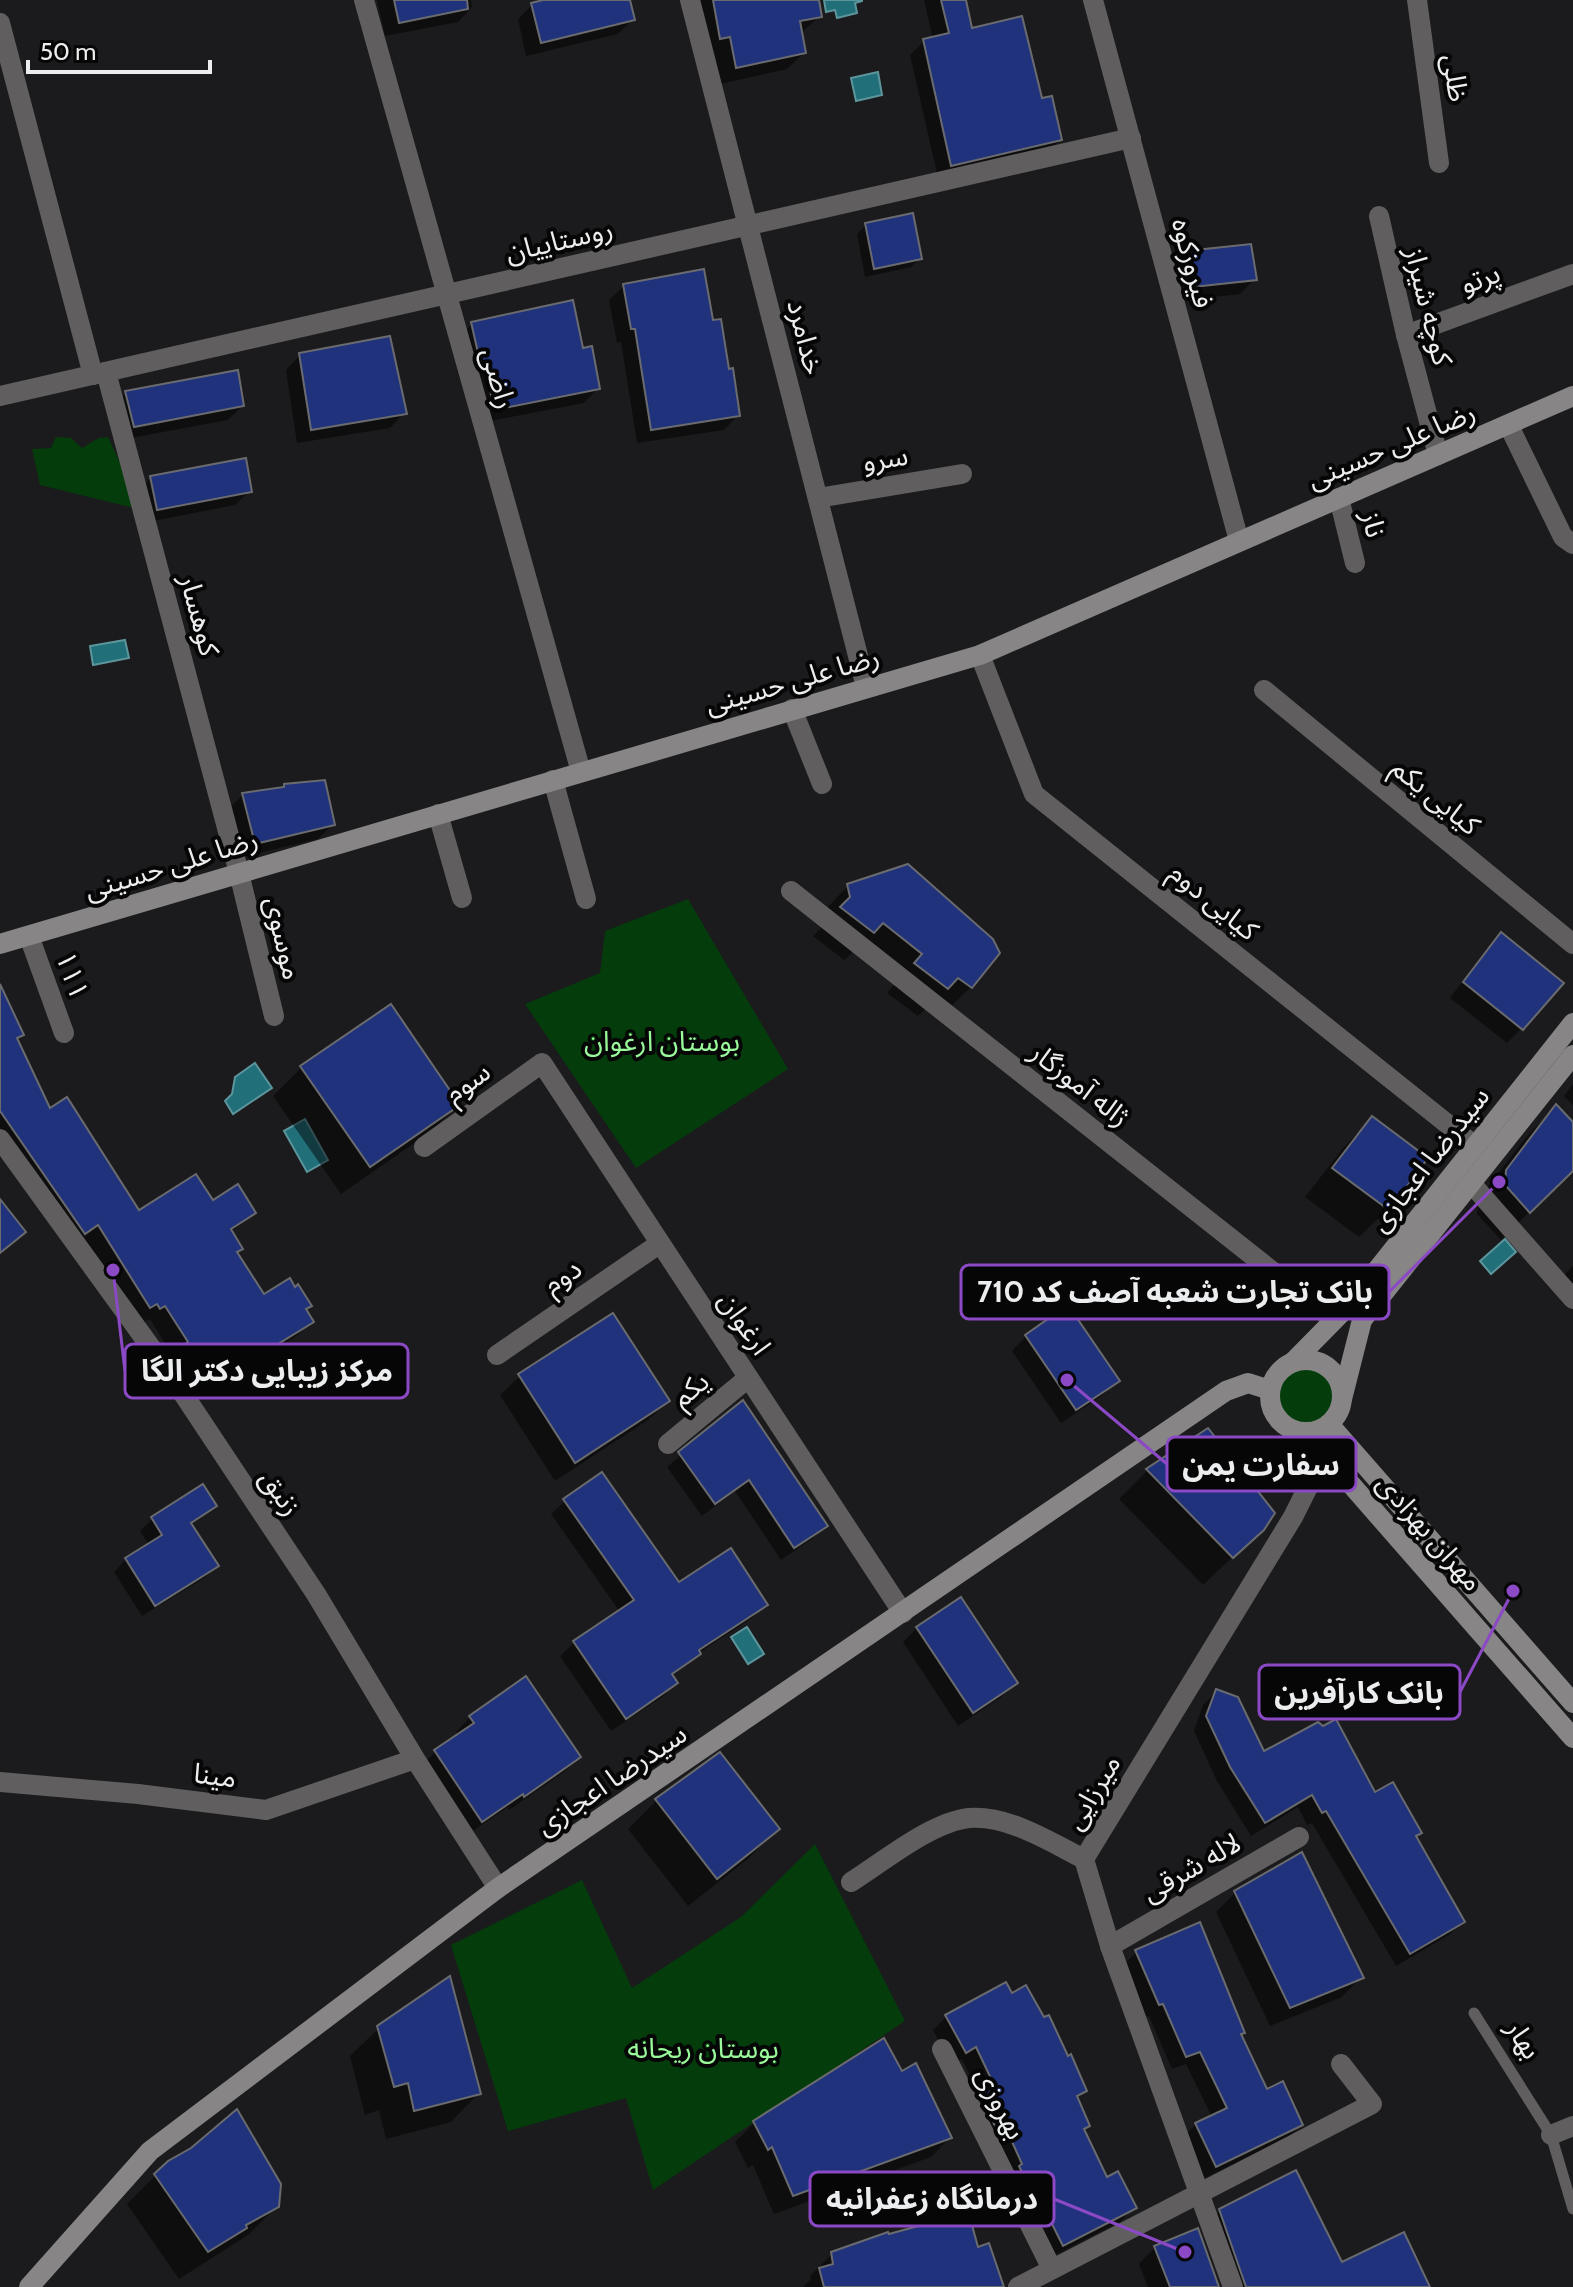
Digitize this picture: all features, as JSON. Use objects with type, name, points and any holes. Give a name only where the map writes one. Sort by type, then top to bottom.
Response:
[{"type":"main road","name":"رضا علی حسینی","points":[[0,944],[980,655],[1573,396]]},
{"type":"main road","name":"سیدرضا اعجازی","points":[[1293,1362],[1350,1304],[1573,1023]]},
{"type":"main road","name":"سیدرضا اعجازی","points":[[1342,1399],[1362,1320],[1573,1055]]},
{"type":"main road","points":[[1305,1360],[1328,1367],[1341,1387],[1342,1399],[1339,1411],[1320,1435],[1289,1429],[1280,1422],[1273,1413],[1270,1390],[1274,1378],[1293,1362],[1305,1360]]},
{"type":"main road","name":"سیدرضا اعجازی","points":[[29,2287],[150,2151],[498,1888],[1226,1391],[1248,1383],[1270,1390]]},
{"type":"main road","name":"مهران بهزادی","points":[[1320,1435],[1573,1703]]},
{"type":"main road","name":"مهران بهزادی","points":[[1320,1435],[1573,1738]]},
{"type":"street","name":"راضی","points":[[364,0],[581,772]]},
{"type":"street","name":"خدامرد","points":[[690,0],[866,687]]},
{"type":"street","name":"فیروزکوه","points":[[1093,0],[1239,541]]},
{"type":"street","name":"ظلی","points":[[1417,0],[1439,163]]},
{"type":"street","name":"کوهسار","points":[[0,23],[239,873]]},
{"type":"street","name":"روستاییان","points":[[0,396],[1131,138]]},
{"type":"street","name":"کوچه شیراز","points":[[1379,216],[1438,455]]},
{"type":"street","name":"پرتو","points":[[1406,335],[1573,274]]},
{"type":"street","points":[[1509,426],[1563,537],[1573,544]]},
{"type":"street","name":"سرو","points":[[818,498],[962,474]]},
{"type":"street","name":"ناز","points":[[1339,498],[1355,563]]},
{"type":"street","name":"کیایی دوم","points":[[980,655],[1034,794],[1475,1146]]},
{"type":"street","name":"کیایی یکم","points":[[1264,690],[1573,944]]},
{"type":"street","points":[[792,709],[822,784]]},
{"type":"street","points":[[553,780],[586,899]]},
{"type":"street","points":[[438,814],[462,898]]},
{"type":"street","name":"موسوی","points":[[239,873],[274,1016]]},
{"type":"street","name":"ژاله آموزگار","points":[[791,891],[1334,1320]]},
{"type":"street","name":"۱۱۱","points":[[29,936],[64,1033]]},
{"type":"street","name":"سوم","points":[[424,1147],[542,1063]]},
{"type":"street","name":"ارغوان","points":[[542,1063],[903,1613]]},
{"type":"street","name":"زنبق","points":[[0,1139],[168,1371],[316,1594],[415,1759],[498,1888]]},
{"type":"street","points":[[1471,1183],[1573,1299]]},
{"type":"street","name":"دوم","points":[[497,1355],[659,1244]]},
{"type":"street","name":"یکم","points":[[668,1444],[748,1378]]},
{"type":"street","name":"میرزایی","points":[[1233,2287],[1110,1946],[1084,1859],[1293,1517],[1313,1477],[1320,1435]]},
{"type":"street","name":"مینا","points":[[0,1782],[138,1794],[266,1810],[415,1759]]},
{"type":"street","points":[[851,1882],[944,1825],[970,1818],[1004,1823],[1084,1859]]},
{"type":"street","name":"لاله شرقی","points":[[1110,1946],[1299,1837]]},
{"type":"street","name":"بهروزی","points":[[942,2049],[1052,2269]]},
{"type":"street","points":[[1018,2287],[1372,2104],[1341,2064]]},
{"type":"street","points":[[1551,2135],[1573,2126]]},
{"type":"lane","name":"بهار","points":[[1474,2013],[1551,2135],[1573,2209]]},
{"type":"green space","points":[[56,437],[71,438],[82,448],[99,438],[108,437],[142,510],[40,485],[32,449],[51,448]]},
{"type":"green space","name":"بوستان ارغوان","points":[[688,899],[788,1069],[636,1168],[525,1004],[600,973],[605,931]]},
{"type":"green space","points":[[1305,1365],[1326,1374],[1335,1395],[1326,1416],[1305,1425],[1284,1416],[1275,1395],[1284,1374]]},
{"type":"green space","name":"بوستان ریحانه","points":[[815,1844],[905,2021],[653,2190],[626,2098],[508,2131],[451,1945],[582,1880],[632,1988],[741,1917]]},
{"type":"water","points":[[824,0],[862,1],[855,3],[857,13],[837,18],[835,10],[826,12]]},
{"type":"water","points":[[878,72],[882,95],[856,101],[851,78]]},
{"type":"water","points":[[125,640],[129,658],[93,665],[90,646]]},
{"type":"water","points":[[255,1063],[272,1088],[233,1114],[225,1101],[232,1094],[235,1077]]},
{"type":"water","points":[[305,1119],[328,1160],[307,1172],[284,1131]]},
{"type":"water","points":[[1505,1239],[1516,1252],[1491,1274],[1480,1261]]},
{"type":"water","points":[[747,1627],[764,1654],[748,1664],[731,1637]]},
{"type":"building","points":[[394,0],[467,0],[468,9],[399,23]]},
{"type":"building","points":[[543,0],[630,0],[635,20],[541,43],[531,3]]},
{"type":"building","points":[[713,0],[819,0],[822,17],[800,21],[806,53],[736,68],[730,37],[720,39]]},
{"type":"building","points":[[941,0],[966,0],[972,28],[1022,16],[1042,98],[1052,96],[1062,140],[951,166],[923,39],[949,33]]},
{"type":"building","points":[[913,213],[922,259],[874,269],[865,223]]},
{"type":"building","points":[[1251,244],[1257,280],[1184,288],[1177,252]]},
{"type":"building","points":[[704,269],[713,320],[721,319],[729,369],[733,368],[740,416],[651,430],[635,329],[631,329],[623,284]]},
{"type":"building","points":[[573,300],[583,348],[592,346],[600,389],[494,410],[485,365],[481,366],[471,322]]},
{"type":"building","points":[[390,336],[407,414],[311,430],[299,353]]},
{"type":"building","points":[[238,370],[244,406],[134,427],[125,391]]},
{"type":"building","points":[[246,458],[252,492],[157,510],[150,476]]},
{"type":"building","points":[[325,780],[335,825],[255,844],[242,793]]},
{"type":"building","points":[[908,864],[993,939],[1000,953],[972,988],[958,978],[948,989],[914,963],[922,954],[883,923],[874,933],[840,907],[850,897],[847,884]]},
{"type":"building","points":[[1501,932],[1564,983],[1523,1030],[1463,982]]},
{"type":"building","points":[[0,984],[24,1035],[17,1038],[50,1108],[67,1097],[139,1210],[196,1174],[213,1200],[238,1184],[256,1213],[231,1229],[243,1249],[237,1252],[264,1294],[290,1278],[295,1287],[298,1284],[312,1306],[306,1309],[314,1322],[198,1393],[171,1353],[188,1342],[165,1306],[160,1309],[157,1304],[150,1308],[98,1225],[85,1234],[0,1111]]},
{"type":"building","points":[[391,1004],[460,1105],[370,1167],[300,1066]]},
{"type":"building","points":[[1556,1104],[1573,1122],[1573,1171],[1530,1213],[1505,1185],[1506,1170]]},
{"type":"building","points":[[1372,1116],[1428,1158],[1389,1210],[1332,1168]]},
{"type":"building","points":[[0,1199],[26,1232],[0,1253]]},
{"type":"building","points":[[1068,1305],[1120,1381],[1076,1410],[1025,1335]]},
{"type":"building","points":[[613,1313],[670,1401],[575,1463],[518,1374]]},
{"type":"building","points":[[743,1400],[828,1526],[794,1548],[749,1480],[715,1504],[678,1452]]},
{"type":"building","points":[[1208,1428],[1275,1513],[1264,1530],[1233,1558],[1146,1469]]},
{"type":"building","points":[[602,1472],[679,1582],[731,1548],[768,1605],[699,1650],[701,1654],[672,1674],[678,1683],[626,1719],[573,1641],[634,1600],[563,1499]]},
{"type":"building","points":[[203,1484],[217,1506],[191,1523],[219,1566],[155,1606],[125,1558],[162,1535],[151,1517]]},
{"type":"building","points":[[961,1597],[1018,1683],[973,1713],[916,1627]]},
{"type":"building","points":[[526,1676],[581,1757],[482,1822],[434,1750],[474,1723],[469,1716]]},
{"type":"building","points":[[1216,1689],[1238,1697],[1264,1751],[1318,1722],[1323,1726],[1336,1719],[1375,1792],[1393,1782],[1422,1833],[1416,1836],[1465,1922],[1410,1954],[1326,1811],[1322,1813],[1312,1795],[1265,1823],[1230,1767],[1206,1716]]},
{"type":"building","points":[[720,1752],[780,1829],[717,1879],[655,1799]]},
{"type":"building","points":[[1302,1852],[1364,1978],[1290,2008],[1234,1891]]},
{"type":"building","points":[[1200,1922],[1245,2033],[1241,2034],[1267,2089],[1283,2081],[1303,2125],[1216,2167],[1195,2123],[1227,2108],[1200,2052],[1186,2057],[1135,1950]]},
{"type":"building","points":[[450,1976],[481,2094],[414,2111],[408,2083],[394,2087],[377,2026]]},
{"type":"building","points":[[1006,1982],[1012,1993],[1026,1985],[1044,2017],[1049,2015],[1087,2091],[1077,2096],[1090,2126],[1084,2129],[1107,2177],[1118,2171],[1137,2208],[1063,2246],[1043,2206],[1039,2208],[1005,2126],[997,2130],[979,2094],[995,2087],[976,2047],[966,2053],[945,2015]]},
{"type":"building","points":[[884,2038],[902,2071],[916,2063],[952,2138],[793,2196],[772,2147],[768,2150],[753,2121]]},
{"type":"building","points":[[237,2109],[281,2184],[279,2207],[246,2225],[247,2228],[208,2252],[154,2174]]},
{"type":"building","points":[[1296,2170],[1342,2262],[1404,2232],[1430,2287],[1246,2287],[1219,2209]]},
{"type":"building","points":[[951,2217],[955,2222],[970,2218],[978,2247],[989,2243],[1004,2287],[824,2287],[819,2268],[833,2264],[831,2252],[888,2232]]},
{"type":"building","points":[[1198,2228],[1219,2287],[1170,2287],[1154,2246]]},
{"type":"place","name":"بانک تجارت شعبه آصف کد 710","points":[[1499,1182]]},
{"type":"place","name":"مرکز زیبایی دکتر الگا","points":[[113,1270]]},
{"type":"place","name":"سفارت یمن","points":[[1067,1380]]},
{"type":"place","name":"بانک کارآفرین","points":[[1513,1591]]},
{"type":"place","name":"درمانگاه زعفرانیه","points":[[1185,2252]]}]
